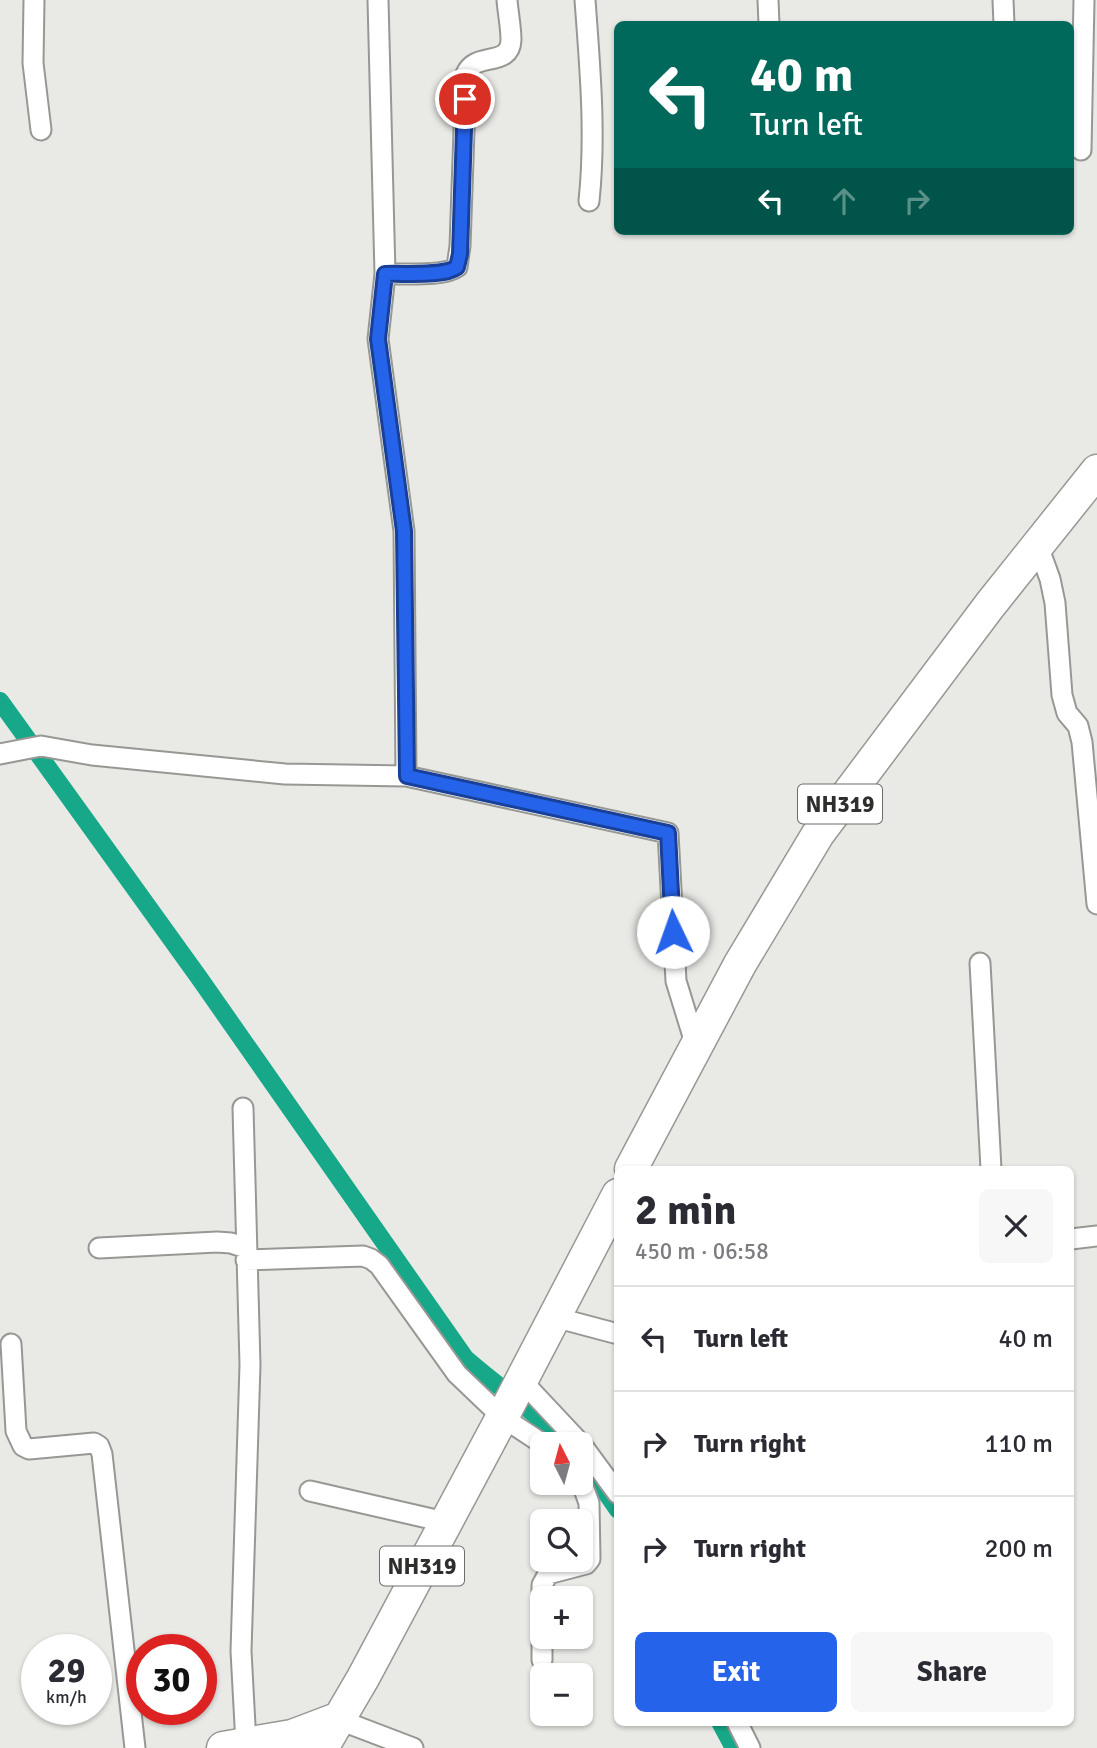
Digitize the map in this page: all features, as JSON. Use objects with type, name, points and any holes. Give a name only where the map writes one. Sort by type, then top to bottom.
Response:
[{"type":"highway","name":"NH319","points":[[633,1166],[740,964],[818,834],[990,605],[1097,471]]},
{"type":"highway","name":"NH319","points":[[337,1719],[363,1678],[614,1203]]},
{"type":"highway","points":[[234,1746],[292,1736],[337,1719]]},
{"type":"highway","points":[[322,1748],[337,1719]]},
{"type":"street","points":[[34,0],[33,63],[41,130]]},
{"type":"street","points":[[378,0],[385,274],[378,339],[404,531],[407,776]]},
{"type":"street","points":[[385,274],[442,272],[452,271],[457,267],[460,254],[466,74],[469,66],[475,62],[503,56],[509,50],[511,40],[507,0]]},
{"type":"street","points":[[585,0],[592,88],[593,161],[589,201]]},
{"type":"street","points":[[768,0],[769,21]]},
{"type":"street","points":[[1003,0],[1004,21]]},
{"type":"street","points":[[1083,150],[1084,0]]},
{"type":"street","points":[[1038,546],[1055,603],[1062,695],[1067,713],[1078,726],[1082,742],[1097,904]]},
{"type":"street","points":[[0,735],[11,752],[41,746],[92,755],[285,774],[407,776],[668,833],[676,981],[696,1046]]},
{"type":"street","points":[[980,963],[991,1166]]},
{"type":"street","points":[[234,1746],[242,1651],[250,1365],[243,1108]]},
{"type":"street","points":[[1074,1239],[1097,1236]]},
{"type":"street","points":[[99,1248],[217,1242],[231,1243],[246,1254],[363,1256],[371,1259],[379,1265],[457,1374],[511,1400],[582,1445],[614,1489]]},
{"type":"street","points":[[554,1317],[614,1333]]},
{"type":"street","points":[[11,1343],[16,1431],[23,1446],[29,1449],[94,1443],[99,1446],[102,1454],[135,1748]]},
{"type":"street","points":[[511,1400],[534,1432]]},
{"type":"street","points":[[310,1491],[445,1522]]},
{"type":"street","points":[[542,1660],[544,1578],[548,1574],[586,1564],[590,1559],[589,1503],[586,1495]]},
{"type":"street","points":[[337,1719],[413,1748]]},
{"type":"street","points":[[739,1726],[750,1748]]},
{"type":"waterway","points":[[0,701],[200,979],[465,1358],[555,1432]]},
{"type":"waterway","points":[[600,1484],[614,1504]]},
{"type":"waterway","points":[[722,1726],[734,1748]]},
{"type":"route","points":[[465,99],[459,262],[452,271],[385,274],[378,339],[404,531],[407,776],[668,833],[673,932]]}]
